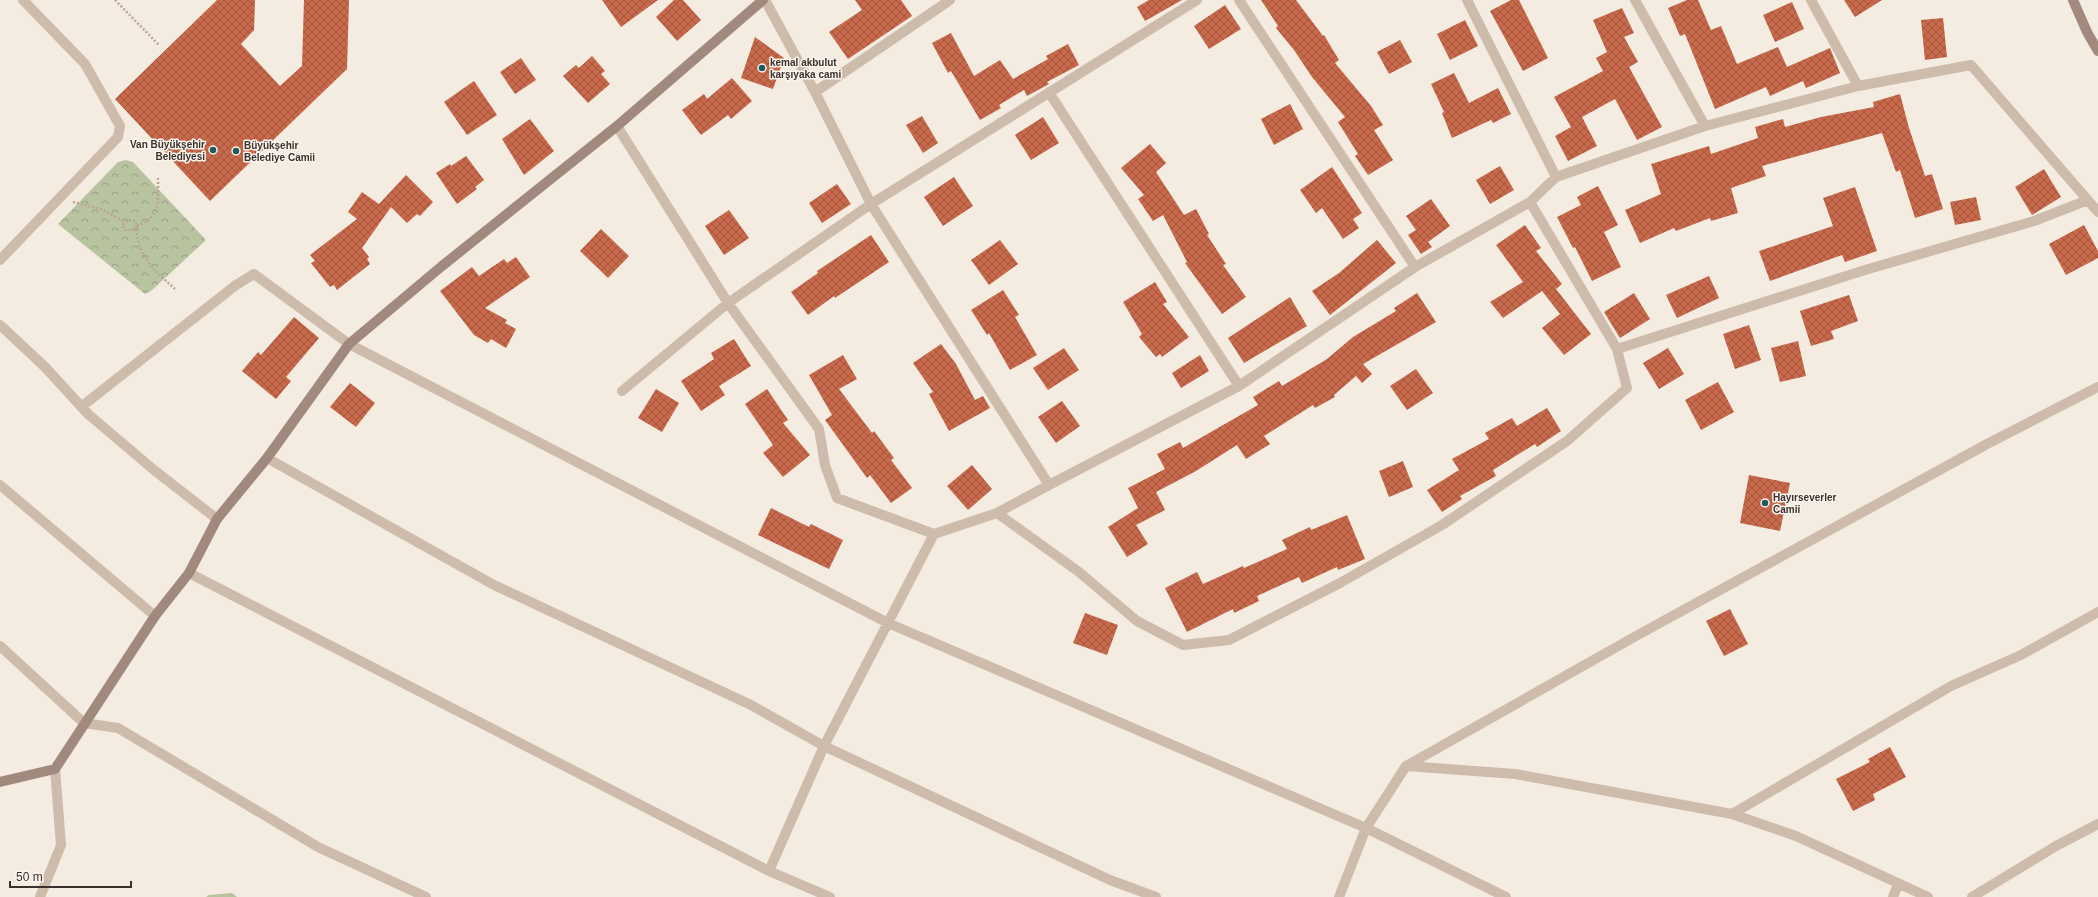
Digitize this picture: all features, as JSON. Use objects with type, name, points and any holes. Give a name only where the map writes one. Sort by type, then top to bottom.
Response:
[{"type":"street","points":[[0,260],[118,137],[120,126],[85,64],[23,0]]},
{"type":"street","points":[[40,897],[61,845],[55,769],[155,616],[189,573],[217,519],[267,458],[349,344],[442,266],[617,126],[764,0],[815,92],[871,204],[1049,485]]},
{"type":"street","points":[[815,92],[950,0]]},
{"type":"street","points":[[622,390],[728,303],[871,204],[1050,94],[1197,0]]},
{"type":"street","points":[[1239,0],[1416,268]]},
{"type":"street","points":[[1467,0],[1556,177]]},
{"type":"street","points":[[1635,0],[1705,126]]},
{"type":"street","points":[[1811,0],[1858,86]]},
{"type":"street","points":[[2073,0],[2086,32],[2098,51]]},
{"type":"street","points":[[617,126],[728,303],[819,430],[825,465],[837,498],[934,534],[998,513],[1239,386],[1416,268],[1530,202],[1556,177],[1705,126],[1858,86],[1972,65],[2098,212]]},
{"type":"street","points":[[1050,94],[1239,386]]},
{"type":"street","points":[[1617,349],[1873,268],[2034,221],[2088,200]]},
{"type":"street","points":[[998,513],[1079,572],[1137,622],[1183,645],[1230,640],[1340,583],[1442,525],[1567,441],[1627,388],[1617,349],[1530,202]]},
{"type":"street","points":[[81,407],[236,285],[254,274],[349,344],[888,623],[1366,828],[1506,897]]},
{"type":"street","points":[[0,325],[45,367],[81,407],[154,470],[217,519]]},
{"type":"street","points":[[1339,897],[1366,828],[1406,766],[1650,628],[1987,444],[2098,388]]},
{"type":"street","points":[[267,458],[494,585],[751,705],[824,746],[1110,880],[1156,897]]},
{"type":"street","points":[[0,485],[155,616]]},
{"type":"street","points":[[769,871],[824,746],[934,534]]},
{"type":"street","points":[[189,573],[769,871],[830,897]]},
{"type":"street","points":[[1732,814],[1951,686],[2021,654],[2098,612]]},
{"type":"street","points":[[0,646],[84,723],[118,728],[318,847],[426,897]]},
{"type":"street","points":[[1406,766],[1515,774],[1732,814],[1796,836],[1928,897]]},
{"type":"street","points":[[0,782],[55,769]]},
{"type":"street","points":[[1972,897],[2056,846],[2098,824]]},
{"type":"street","points":[[1892,897],[1898,884]]},
{"type":"path","points":[[114,0],[159,45]]},
{"type":"path","points":[[125,222],[122,226],[125,230],[137,227],[146,222],[155,214],[158,201],[158,178]]},
{"type":"path","points":[[60,198],[101,209],[125,222],[134,221],[137,227],[142,255],[151,268],[176,289]]},
{"type":"green space","points":[[126,160],[133,162],[206,240],[151,291],[145,294],[58,224],[118,162]]},
{"type":"green space","points":[[232,893],[237,897],[206,897],[209,895]]},
{"type":"building","name":"Van Büyükşehir Belediyesi","points":[[217,0],[255,0],[254,30],[241,44],[280,86],[302,66],[304,0],[349,0],[347,69],[210,201],[115,99]]},
{"type":"building","points":[[602,0],[658,0],[621,27]]},
{"type":"building","points":[[674,0],[683,0],[701,20],[677,41],[656,17]]},
{"type":"building","points":[[855,0],[901,0],[912,16],[848,59],[829,32],[862,10]]},
{"type":"building","points":[[1149,0],[1182,0],[1145,21],[1137,7]]},
{"type":"building","points":[[1261,0],[1296,0],[1323,36],[1324,35],[1339,60],[1335,63],[1371,106],[1383,125],[1374,130],[1393,160],[1368,175],[1355,156],[1358,154],[1338,122],[1345,117],[1312,77],[1294,50],[1276,28],[1278,26]]},
{"type":"building","points":[[1511,0],[1519,0],[1548,58],[1523,71],[1490,11]]},
{"type":"building","points":[[1687,0],[1698,0],[1711,30],[1721,26],[1737,64],[1778,47],[1787,67],[1830,48],[1840,73],[1806,88],[1803,81],[1770,96],[1766,87],[1715,109],[1685,34],[1680,36],[1668,8]]},
{"type":"building","points":[[1844,0],[1882,0],[1855,17]]},
{"type":"building","points":[[1792,2],[1804,29],[1775,42],[1763,15]]},
{"type":"building","points":[[1225,5],[1241,29],[1209,49],[1194,26]]},
{"type":"building","points":[[1622,8],[1634,33],[1624,37],[1638,62],[1629,67],[1662,127],[1637,140],[1615,99],[1582,117],[1597,146],[1568,161],[1555,136],[1571,127],[1554,97],[1603,71],[1596,58],[1607,52],[1593,20]]},
{"type":"building","points":[[1943,18],[1947,57],[1925,60],[1921,20]]},
{"type":"building","points":[[1465,20],[1478,46],[1450,60],[1437,34]]},
{"type":"building","points":[[951,33],[974,76],[1000,60],[1013,79],[1048,59],[1046,56],[1068,44],[1079,65],[1047,82],[1049,84],[1027,96],[1024,90],[999,105],[1001,108],[980,120],[951,71],[948,73],[932,43]]},
{"type":"building","name":"kemal akbulut karşıyaka cami","points":[[755,37],[784,58],[773,89],[741,78]]},
{"type":"building","points":[[1400,40],[1412,62],[1389,74],[1377,52]]},
{"type":"building","points":[[592,56],[605,71],[601,74],[610,84],[588,103],[563,76],[576,65],[579,68]]},
{"type":"building","points":[[521,58],[536,80],[515,94],[500,72]]},
{"type":"building","points":[[1454,73],[1469,103],[1498,88],[1511,114],[1493,123],[1491,120],[1452,138],[1442,113],[1444,112],[1431,84]]},
{"type":"building","points":[[732,78],[752,101],[731,119],[728,115],[701,135],[682,110],[704,94],[707,99]]},
{"type":"building","points":[[474,81],[497,115],[467,135],[444,102]]},
{"type":"building","points":[[1900,94],[1909,128],[1925,176],[1932,174],[1943,209],[1915,218],[1900,170],[1896,172],[1882,133],[1762,166],[1766,176],[1731,188],[1738,213],[1711,221],[1710,218],[1676,231],[1674,228],[1640,243],[1625,210],[1661,194],[1651,164],[1709,146],[1711,154],[1758,138],[1755,127],[1783,119],[1785,127],[1821,117],[1874,107],[1873,102]]},
{"type":"building","points":[[1290,104],[1303,129],[1274,145],[1261,119]]},
{"type":"building","points":[[922,116],[938,143],[923,153],[906,125]]},
{"type":"building","points":[[1043,117],[1059,143],[1031,160],[1015,135]]},
{"type":"building","points":[[530,119],[554,151],[524,175],[502,139]]},
{"type":"building","points":[[1150,144],[1166,163],[1156,172],[1184,215],[1196,209],[1209,234],[1207,235],[1226,264],[1223,265],[1246,297],[1222,314],[1185,263],[1187,262],[1163,215],[1153,221],[1138,199],[1144,195],[1121,168]]},
{"type":"building","points":[[466,156],[484,180],[475,187],[477,189],[457,204],[436,173],[450,164],[451,166]]},
{"type":"building","points":[[1500,166],[1514,190],[1490,204],[1476,180]]},
{"type":"building","points":[[1332,167],[1362,213],[1353,219],[1359,228],[1343,239],[1322,208],[1316,213],[1300,190]]},
{"type":"building","points":[[2044,169],[2061,197],[2032,215],[2015,187]]},
{"type":"building","points":[[406,175],[433,202],[420,216],[417,214],[407,223],[391,207],[362,248],[369,257],[367,259],[370,264],[337,290],[334,285],[330,287],[311,263],[315,261],[310,255],[357,219],[348,212],[362,192],[379,204]]},
{"type":"building","points":[[954,177],[973,206],[943,226],[924,197]]},
{"type":"building","points":[[837,184],[851,204],[822,223],[809,203]]},
{"type":"building","points":[[1598,186],[1618,225],[1604,232],[1621,267],[1592,281],[1575,247],[1573,248],[1557,217],[1581,205],[1577,197]]},
{"type":"building","points":[[1855,187],[1877,251],[1845,262],[1842,255],[1770,281],[1759,251],[1833,226],[1823,198]]},
{"type":"building","points":[[1976,197],[1981,220],[1955,225],[1950,202]]},
{"type":"building","points":[[1431,199],[1450,226],[1428,242],[1432,247],[1421,254],[1408,235],[1416,230],[1406,216]]},
{"type":"building","points":[[729,210],[749,238],[724,255],[705,226]]},
{"type":"building","points":[[1525,225],[1541,248],[1536,251],[1562,284],[1556,289],[1591,334],[1564,355],[1542,328],[1560,314],[1542,291],[1503,318],[1490,302],[1523,282],[1496,245]]},
{"type":"building","points":[[2084,225],[2098,251],[2098,258],[2066,275],[2049,244]]},
{"type":"building","points":[[601,229],[629,256],[608,278],[580,251]]},
{"type":"building","points":[[871,235],[889,262],[835,298],[834,296],[808,315],[791,292],[818,273],[817,271]]},
{"type":"building","points":[[1000,240],[1018,264],[989,285],[971,260]]},
{"type":"building","points":[[1377,240],[1396,263],[1330,315],[1312,291],[1339,273]]},
{"type":"building","points":[[516,257],[530,277],[485,308],[507,320],[505,323],[516,329],[506,348],[491,339],[488,343],[474,335],[440,291],[472,267],[479,276],[504,259],[507,263]]},
{"type":"building","points":[[1709,276],[1719,298],[1677,318],[1666,295]]},
{"type":"building","points":[[1155,282],[1167,302],[1163,304],[1189,337],[1162,357],[1160,354],[1156,357],[1139,337],[1142,334],[1123,302]]},
{"type":"building","points":[[1003,290],[1019,315],[1015,317],[1037,355],[1010,370],[989,333],[987,335],[971,310]]},
{"type":"building","points":[[1417,293],[1436,322],[1363,364],[1372,374],[1362,383],[1356,376],[1334,395],[1335,397],[1315,408],[1313,405],[1264,436],[1270,444],[1246,459],[1237,445],[1196,471],[1156,492],[1165,510],[1136,525],[1148,544],[1127,557],[1108,527],[1138,508],[1128,488],[1165,469],[1157,454],[1180,442],[1183,448],[1258,405],[1253,397],[1279,381],[1282,386],[1327,359],[1353,337],[1396,311],[1394,308]]},
{"type":"building","points":[[1634,293],[1650,319],[1620,338],[1604,312]]},
{"type":"building","points":[[1849,295],[1858,321],[1831,331],[1834,339],[1811,346],[1800,311]]},
{"type":"building","points":[[1290,297],[1307,326],[1244,363],[1228,338]]},
{"type":"building","points":[[294,317],[319,338],[286,377],[291,381],[276,399],[242,371],[258,352],[261,355]]},
{"type":"building","points":[[1749,325],[1761,360],[1735,369],[1723,334]]},
{"type":"building","points":[[734,339],[751,366],[719,386],[725,395],[701,411],[681,381],[714,359],[711,353]]},
{"type":"building","points":[[1798,341],[1806,376],[1780,382],[1771,348]]},
{"type":"building","points":[[941,344],[956,364],[975,400],[983,396],[990,408],[949,431],[929,394],[933,392],[913,363]]},
{"type":"building","points":[[1064,348],[1079,370],[1048,390],[1033,368]]},
{"type":"building","points":[[1668,348],[1684,374],[1659,389],[1643,363]]},
{"type":"building","points":[[843,355],[857,379],[839,389],[872,433],[874,431],[894,458],[891,460],[912,488],[891,503],[870,475],[867,478],[825,420],[832,415],[809,375]]},
{"type":"building","points":[[1200,355],[1209,371],[1181,388],[1172,373]]},
{"type":"building","points":[[1416,369],[1433,393],[1407,410],[1390,386]]},
{"type":"building","points":[[1718,382],[1734,412],[1701,430],[1685,400]]},
{"type":"building","points":[[350,383],[375,403],[356,427],[330,407]]},
{"type":"building","points":[[656,389],[679,403],[662,432],[638,418]]},
{"type":"building","points":[[767,389],[788,420],[783,423],[810,455],[783,477],[763,453],[773,445],[745,404]]},
{"type":"building","points":[[1062,401],[1080,426],[1056,443],[1038,417]]},
{"type":"building","points":[[1547,408],[1561,431],[1537,447],[1535,444],[1493,470],[1496,476],[1460,496],[1462,499],[1442,512],[1427,490],[1459,470],[1452,459],[1489,439],[1485,433],[1512,418],[1517,426]]},
{"type":"building","points":[[1403,461],[1413,487],[1389,497],[1379,471]]},
{"type":"building","points":[[972,465],[992,489],[968,510],[947,486]]},
{"type":"building","name":"Hayırseverler Camii","points":[[1749,475],[1790,483],[1780,531],[1740,523]]},
{"type":"building","points":[[771,508],[809,527],[811,524],[843,540],[829,569],[758,535]]},
{"type":"building","points":[[1347,515],[1365,559],[1338,570],[1337,567],[1302,583],[1299,577],[1257,596],[1259,601],[1234,613],[1233,609],[1187,632],[1165,588],[1197,572],[1203,584],[1243,566],[1244,568],[1287,549],[1282,540],[1310,527],[1311,530]]},
{"type":"building","points":[[1730,609],[1748,644],[1724,656],[1706,621]]},
{"type":"building","points":[[1085,613],[1118,625],[1107,655],[1073,643]]},
{"type":"building","points":[[1890,747],[1906,777],[1873,794],[1875,800],[1853,811],[1836,779],[1870,762],[1868,759]]},
{"type":"place","name":"kemal akbulut karşıyaka cami","points":[[762,68]]},
{"type":"place","name":"Van Büyükşehir Belediyesi","points":[[213,150]]},
{"type":"place","name":"Büyükşehir Belediye Camii","points":[[236,151]]},
{"type":"place","name":"Hayırseverler Camii","points":[[1765,503]]}]
